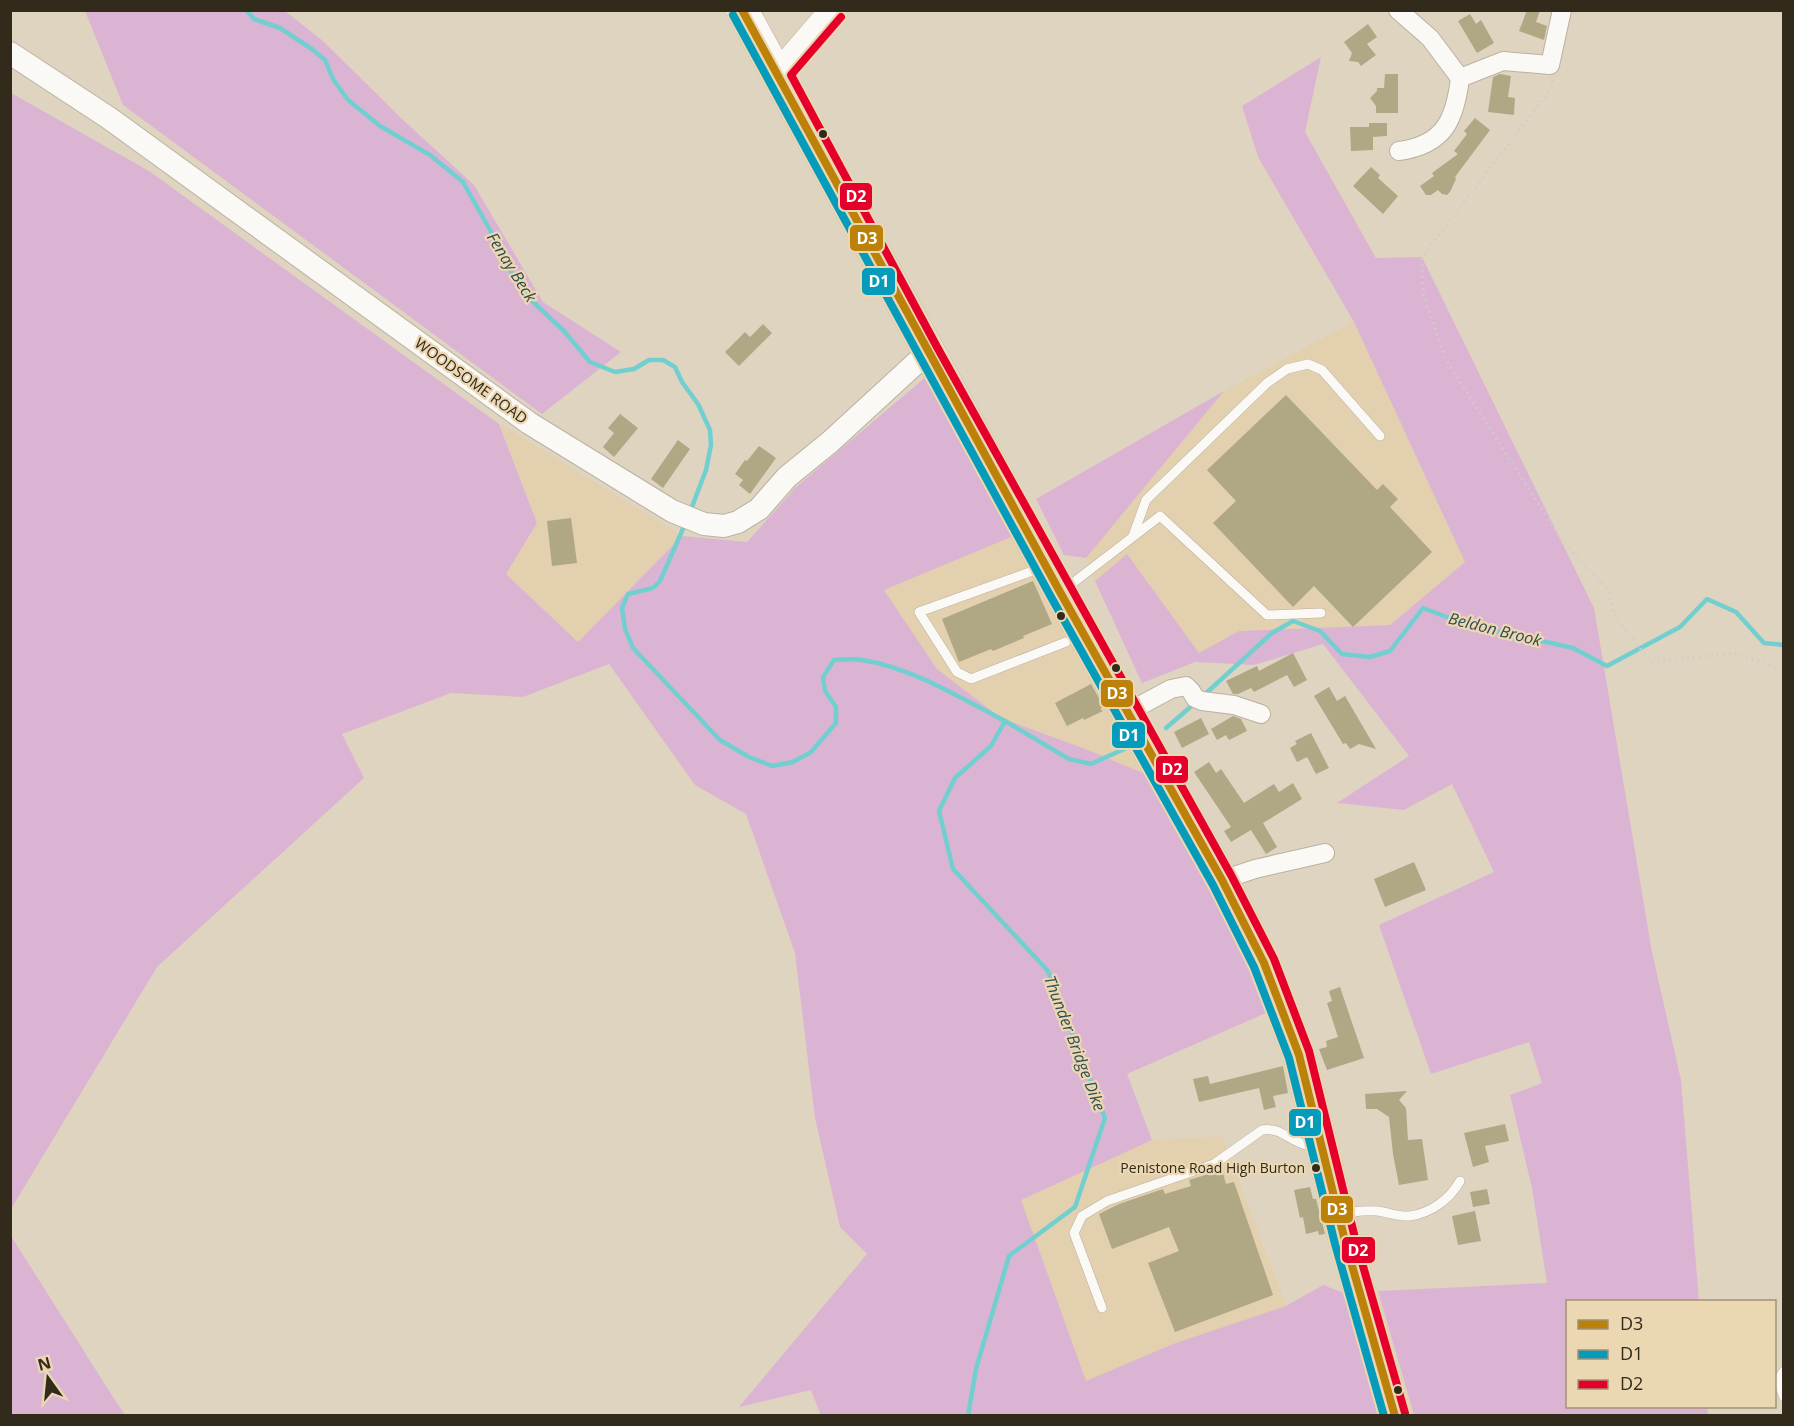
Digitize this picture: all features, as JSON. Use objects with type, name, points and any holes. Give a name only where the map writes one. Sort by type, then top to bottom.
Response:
[{"type":"highway","points":[[742,10],[1053,579],[1222,880],[1264,963],[1295,1045],[1338,1214],[1395,1416]]},
{"type":"main road","points":[[778,74],[833,10]]},
{"type":"street","points":[[1398,10],[1430,38],[1460,78],[1458,101],[1449,123],[1431,140],[1414,148],[1399,151]]},
{"type":"street","points":[[1460,78],[1503,61],[1550,65],[1562,10]]},
{"type":"street","name":"WOODSOME ROAD","points":[[10,53],[119,125],[528,423],[672,511],[704,524],[724,526],[738,522],[759,509],[787,477],[830,442],[928,352]]},
{"type":"street","points":[[1128,712],[1171,689],[1186,686],[1198,699],[1234,705],[1261,714]]},
{"type":"street","points":[[1222,880],[1255,869],[1325,853]]},
{"type":"lane","points":[[1133,536],[1146,500],[1267,383],[1287,369],[1308,364],[1322,370],[1380,436]]},
{"type":"lane","points":[[1066,642],[972,679],[957,672],[919,612],[1053,579],[1133,536],[1160,516],[1267,615],[1321,614]]},
{"type":"lane","points":[[1102,1308],[1074,1233],[1082,1216],[1107,1201],[1214,1164],[1262,1130],[1280,1131],[1305,1145],[1320,1145]]},
{"type":"lane","points":[[1338,1214],[1376,1211],[1409,1216],[1429,1210],[1439,1204],[1455,1190],[1460,1181]]},
{"type":"lane","points":[[1784,1371],[1779,1376],[1778,1383],[1784,1396]]},
{"type":"path","points":[[1554,73],[1550,90],[1422,257],[1423,293],[1446,360],[1564,544],[1607,588],[1615,616],[1651,662],[1734,653],[1784,671]]},
{"type":"shaded area","points":[[85,11],[285,11],[323,41],[401,118],[474,185],[543,302],[621,352],[542,414],[123,105]]},
{"type":"shaded area","points":[[1321,57],[1305,132],[1376,258],[1422,257],[1594,608],[1652,952],[1681,1080],[1699,1300],[1566,1300],[1566,1408],[1707,1408],[1708,1415],[1414,1415],[1378,1291],[1547,1283],[1532,1188],[1510,1095],[1542,1083],[1529,1042],[1431,1074],[1379,925],[1494,872],[1452,784],[1404,810],[1337,803],[1409,756],[1323,644],[1254,665],[1195,662],[1142,683],[1095,581],[1127,554],[1199,653],[1239,631],[1390,625],[1465,562],[1354,322],[1258,157],[1242,106]]},
{"type":"shaded area","points":[[11,93],[149,171],[499,424],[537,523],[506,574],[578,642],[682,536],[747,542],[796,487],[927,376],[1016,535],[884,590],[937,669],[1001,718],[1150,776],[1252,970],[1266,1013],[1127,1074],[1152,1140],[1021,1200],[1086,1381],[1173,1344],[1286,1306],[1323,1285],[1352,1296],[1385,1415],[821,1416],[811,1390],[739,1407],[867,1254],[840,1227],[815,1118],[795,953],[746,814],[695,785],[609,664],[523,697],[451,693],[342,734],[364,778],[157,967],[11,1209]]},
{"type":"shaded area","points":[[1354,322],[1465,562],[1390,625],[1239,631],[1199,654],[1127,554],[1095,581],[1086,558],[1224,391]]},
{"type":"shaded area","points":[[1224,391],[1086,558],[1064,555],[1036,499]]},
{"type":"shaded area","points":[[500,424],[682,536],[578,642],[506,574],[537,523]]},
{"type":"shaded area","points":[[1016,535],[1150,776],[993,715],[937,669],[884,590]]},
{"type":"shaded area","points":[[1222,1136],[1286,1306],[1173,1344],[1086,1382],[1021,1200],[1152,1140]]},
{"type":"shaded area","points":[[11,1236],[113,1397],[125,1415],[11,1415]]},
{"type":"building","points":[[1527,10],[1540,10],[1536,22],[1547,26],[1544,40],[1519,31]]},
{"type":"building","points":[[1470,14],[1476,24],[1481,20],[1494,43],[1477,53],[1458,21]]},
{"type":"building","points":[[1368,24],[1377,37],[1367,44],[1376,55],[1361,66],[1358,62],[1349,61],[1352,53],[1344,42]]},
{"type":"building","points":[[1385,74],[1398,74],[1398,113],[1376,113],[1376,106],[1370,98],[1377,88],[1384,88]]},
{"type":"building","points":[[1500,74],[1511,76],[1508,97],[1515,98],[1514,115],[1488,112],[1493,77]]},
{"type":"building","points":[[1475,118],[1490,130],[1455,177],[1450,192],[1447,195],[1438,190],[1431,195],[1426,195],[1420,186],[1434,176],[1432,173],[1458,154],[1454,151],[1467,134],[1464,131]]},
{"type":"building","points":[[1369,123],[1387,123],[1387,136],[1373,137],[1373,150],[1351,151],[1350,127],[1369,127]]},
{"type":"building","points":[[1371,167],[1380,175],[1378,178],[1398,196],[1383,214],[1353,186]]},
{"type":"building","points":[[763,324],[772,333],[739,366],[725,352],[745,332],[750,337]]},
{"type":"building","points":[[1286,395],[1377,490],[1383,484],[1398,499],[1390,507],[1432,552],[1353,627],[1314,586],[1293,607],[1213,523],[1236,501],[1207,470]]},
{"type":"building","points":[[620,414],[638,428],[614,457],[603,447],[614,433],[608,428]]},
{"type":"building","points":[[678,440],[690,449],[663,488],[651,479]]},
{"type":"building","points":[[759,446],[776,458],[750,494],[739,485],[743,480],[735,474]]},
{"type":"building","points":[[571,518],[577,563],[552,566],[547,521]]},
{"type":"building","points":[[1033,581],[1052,624],[993,651],[991,649],[959,662],[942,619]]},
{"type":"building","points":[[1293,653],[1307,680],[1294,687],[1287,675],[1254,692],[1251,688],[1233,694],[1226,681],[1257,666],[1259,671]]},
{"type":"building","points":[[1091,684],[1104,707],[1100,709],[1103,711],[1067,726],[1055,703]]},
{"type":"building","points":[[1329,687],[1337,701],[1345,696],[1376,749],[1359,744],[1350,749],[1346,743],[1343,744],[1314,696]]},
{"type":"building","points":[[1233,716],[1241,719],[1247,731],[1229,740],[1226,735],[1217,740],[1211,729]]},
{"type":"building","points":[[1201,718],[1209,734],[1182,748],[1174,732]]},
{"type":"building","points":[[1311,733],[1329,768],[1316,774],[1307,757],[1297,762],[1290,748],[1297,744],[1295,741]]},
{"type":"building","points":[[1209,762],[1216,773],[1221,769],[1244,803],[1274,784],[1279,792],[1293,783],[1302,799],[1263,823],[1277,847],[1266,854],[1251,830],[1231,842],[1224,831],[1231,827],[1194,772]]},
{"type":"building","points":[[1414,862],[1426,890],[1385,907],[1374,879]]},
{"type":"building","points":[[1340,987],[1364,1058],[1327,1070],[1319,1049],[1327,1047],[1326,1041],[1338,1037],[1327,1003],[1332,1001],[1329,991]]},
{"type":"building","points":[[1283,1066],[1288,1093],[1273,1096],[1276,1107],[1264,1110],[1259,1088],[1199,1102],[1193,1079],[1208,1076],[1210,1084]]},
{"type":"building","points":[[1407,1091],[1399,1100],[1406,1108],[1408,1140],[1422,1139],[1428,1180],[1399,1185],[1389,1117],[1377,1109],[1366,1109],[1365,1094]]},
{"type":"building","points":[[1505,1124],[1509,1141],[1485,1146],[1489,1162],[1473,1167],[1464,1133]]},
{"type":"building","points":[[1222,1170],[1226,1184],[1234,1182],[1273,1295],[1175,1332],[1148,1263],[1179,1251],[1169,1227],[1112,1249],[1099,1214],[1119,1204],[1163,1189],[1165,1194],[1191,1186],[1189,1180]]},
{"type":"building","points":[[1310,1187],[1313,1199],[1316,1199],[1325,1234],[1319,1235],[1318,1231],[1306,1234],[1303,1217],[1300,1218],[1294,1190]]},
{"type":"building","points":[[1487,1189],[1490,1204],[1473,1207],[1470,1192]]},
{"type":"building","points":[[1475,1211],[1481,1241],[1458,1245],[1452,1216]]},
{"type":"waterway","name":"Fenay Beck","points":[[246,10],[254,19],[280,28],[312,49],[325,60],[333,79],[348,100],[380,126],[430,155],[463,182],[507,266],[530,299],[564,331],[590,362],[615,372],[634,369],[649,360],[663,360],[675,367],[682,382],[698,404],[710,430],[711,445],[706,470],[690,512]]},
{"type":"waterway","name":"Thunder Bridge Dike","points":[[686,522],[660,581],[653,588],[628,594],[622,608],[625,629],[633,648],[720,740],[749,757],[772,766],[793,762],[811,752],[836,723],[836,707],[825,691],[823,677],[834,660],[859,659],[900,670],[936,685],[1005,721],[991,746],[955,778],[939,811],[953,869],[1048,971],[1105,1118],[1075,1207],[1009,1256],[976,1369],[968,1416]]},
{"type":"waterway","name":"Beldon Brook","points":[[1203,696],[1272,633],[1293,621],[1320,631],[1342,654],[1370,657],[1390,651],[1423,608],[1465,624],[1573,648],[1607,666],[1680,627],[1707,599],[1736,612],[1764,643],[1784,645]]},
{"type":"waterway","name":"Beldon Brook","points":[[1166,728],[1195,703]]},
{"type":"waterway","name":"Beldon Brook","points":[[1005,721],[1069,759],[1091,764],[1133,745]]},
{"type":"transit line","name":"D3","points":[[742,10],[1060,592],[1222,880],[1264,963],[1299,1055],[1345,1241],[1395,1416]]},
{"type":"transit line","name":"D1","points":[[733,15],[1051,597],[1213,885],[1254,967],[1289,1058],[1335,1244],[1384,1416]]},
{"type":"transit line","name":"D2","points":[[841,17],[791,75],[937,347],[1231,875],[1274,959],[1309,1051],[1355,1238],[1405,1413]]},
{"type":"place","name":"Penistone Road High Burton","points":[[1316,1168]]}]
